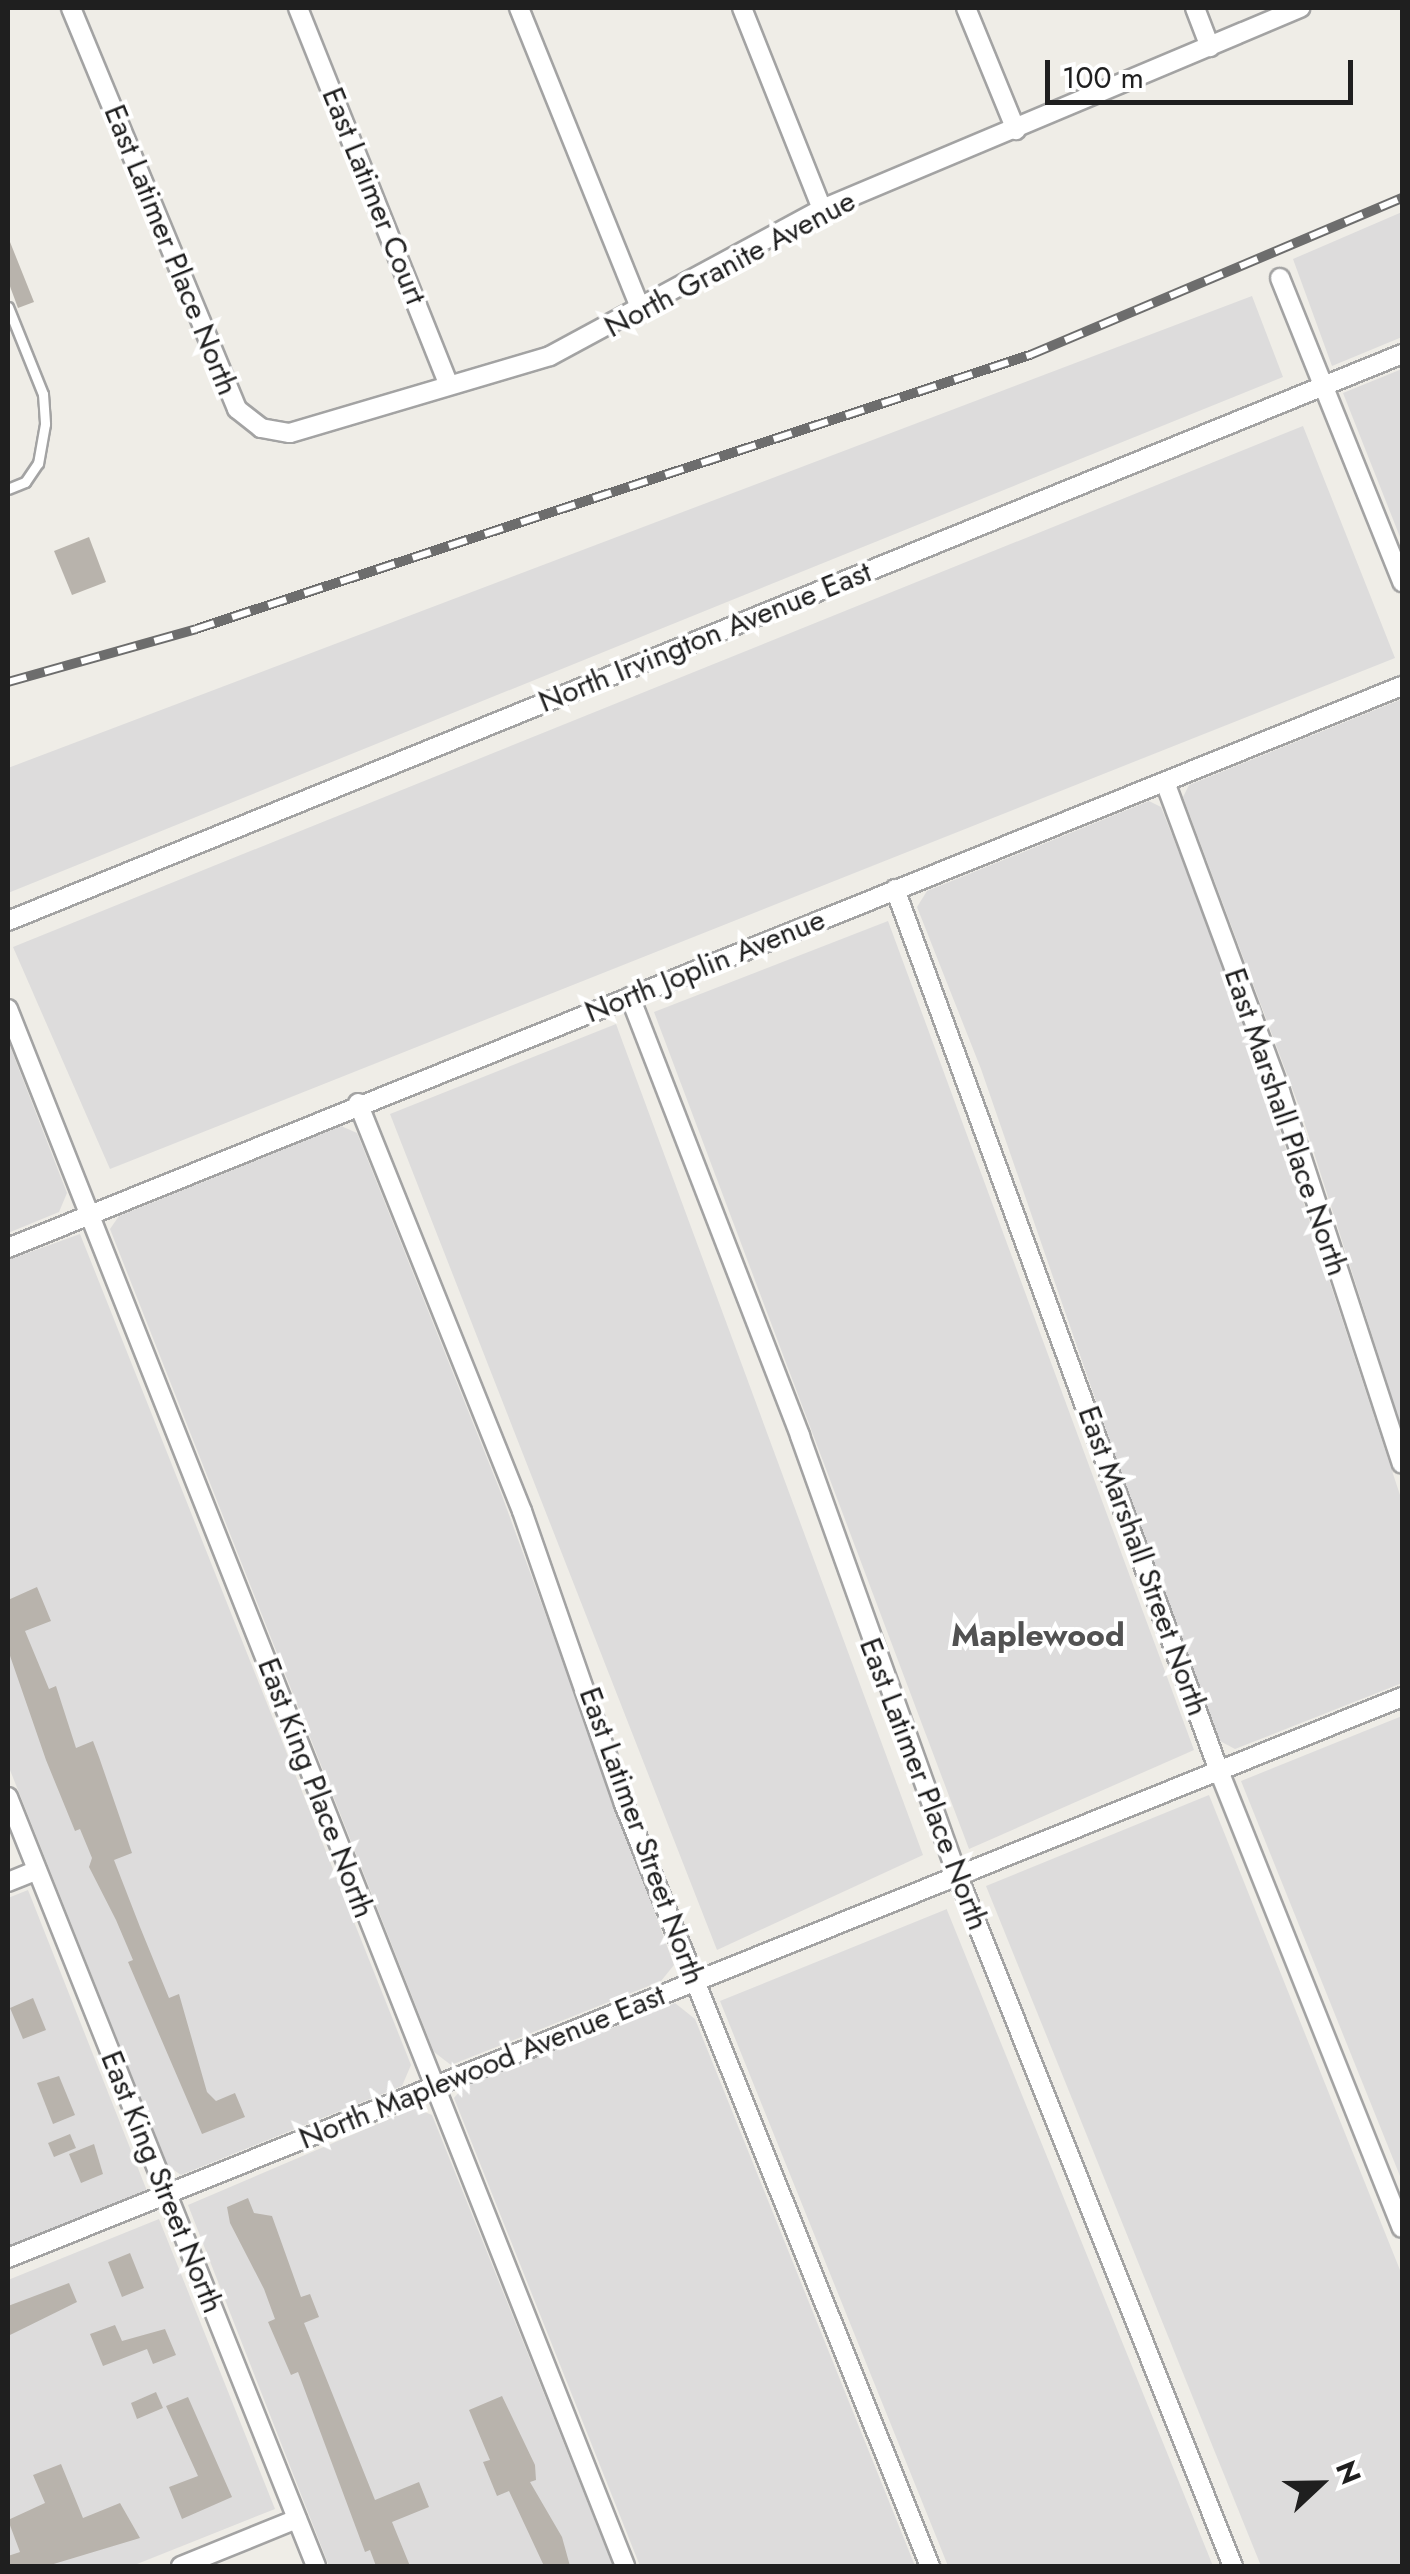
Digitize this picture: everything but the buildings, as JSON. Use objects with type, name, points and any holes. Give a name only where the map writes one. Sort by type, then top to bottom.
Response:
[{"type":"street","name":"East Latimer Place North","points":[[70,8],[236,410],[261,428],[290,433],[319,428]]},
{"type":"street","name":"East Latimer Court","points":[[298,8],[449,385]]},
{"type":"street","points":[[519,8],[640,310]]},
{"type":"street","points":[[742,8],[822,209]]},
{"type":"street","points":[[966,8],[1016,130]]},
{"type":"street","points":[[1194,8],[1210,47]]},
{"type":"street","name":"North Granite Avenue","points":[[319,428],[550,356],[822,209],[1300,8]]},
{"type":"street","points":[[1280,278],[1402,582]]},
{"type":"street","name":"North Irvington Avenue East","points":[[8,920],[1402,354]]},
{"type":"street","name":"North Joplin Avenue","points":[[8,1248],[358,1103],[1402,686]]},
{"type":"street","name":"East Marshall Place North","points":[[1164,782],[1280,1091],[1402,1464]]},
{"type":"street","name":"East Marshall Street North","points":[[894,890],[1219,1771],[1402,2228]]},
{"type":"street","name":"East Latimer Place North","points":[[630,997],[800,1436],[957,1874],[1233,2566]]},
{"type":"street","name":"East King Place North","points":[[8,1009],[625,2566]]},
{"type":"street","name":"East Latimer Street North","points":[[358,1103],[522,1511],[624,1804],[930,2566]]},
{"type":"street","name":"North Maplewood Avenue East","points":[[8,2258],[1402,1697]]},
{"type":"street","name":"East King Street North","points":[[8,1797],[316,2566]]},
{"type":"street","points":[[8,1882],[37,1870]]},
{"type":"street","points":[[180,2566],[298,2519]]},
{"type":"lane","points":[[8,307],[43,394],[45,424],[38,463],[25,482],[8,489]]},
{"type":"shaded area","points":[[1402,212],[1402,337],[1332,366],[1293,259]]},
{"type":"shaded area","points":[[1252,296],[1283,377],[8,893],[8,768]]},
{"type":"shaded area","points":[[1402,369],[1402,542],[1343,393]]},
{"type":"shaded area","points":[[1303,426],[1395,658],[110,1169],[13,947]]},
{"type":"shaded area","points":[[1402,699],[1402,1429],[1300,1109],[1183,797],[1189,785]]},
{"type":"shaded area","points":[[1149,801],[1161,807],[1234,992],[1402,1501],[1402,1683],[1235,1749],[1220,1741],[1170,1615],[981,1069],[917,907],[927,891]]},
{"type":"shaded area","points":[[888,921],[1194,1750],[969,1849],[654,1012]]},
{"type":"shaded area","points":[[616,1024],[923,1855],[717,1950],[390,1114]]},
{"type":"shaded area","points":[[8,1041],[67,1193],[59,1212],[8,1233]]},
{"type":"shaded area","points":[[341,1126],[357,1133],[501,1493],[674,1965],[661,1981],[451,2065],[434,2052],[110,1229],[119,1216]]},
{"type":"shaded area","points":[[80,1234],[411,2065],[402,2086],[181,2175],[168,2166],[8,1765],[8,1260]]},
{"type":"shaded area","points":[[1402,1716],[1402,2181],[1241,1781]]},
{"type":"shaded area","points":[[1209,1795],[1402,2275],[1402,2566],[1261,2566],[986,1886]]},
{"type":"shaded area","points":[[28,1890],[147,2191],[8,2247],[8,1898]]},
{"type":"shaded area","points":[[947,1909],[1213,2566],[948,2566],[720,2001]]},
{"type":"shaded area","points":[[675,2003],[695,2019],[915,2566],[640,2566],[454,2098],[464,2086]]},
{"type":"shaded area","points":[[415,2108],[432,2115],[613,2566],[329,2566],[188,2205]]},
{"type":"shaded area","points":[[159,2219],[275,2509],[132,2566],[8,2566],[8,2280]]},
{"type":"railway","points":[[8,682],[196,629],[1030,355],[1402,198]]},
{"type":"district","name":"Maplewood","points":[[1038,1635]]}]
